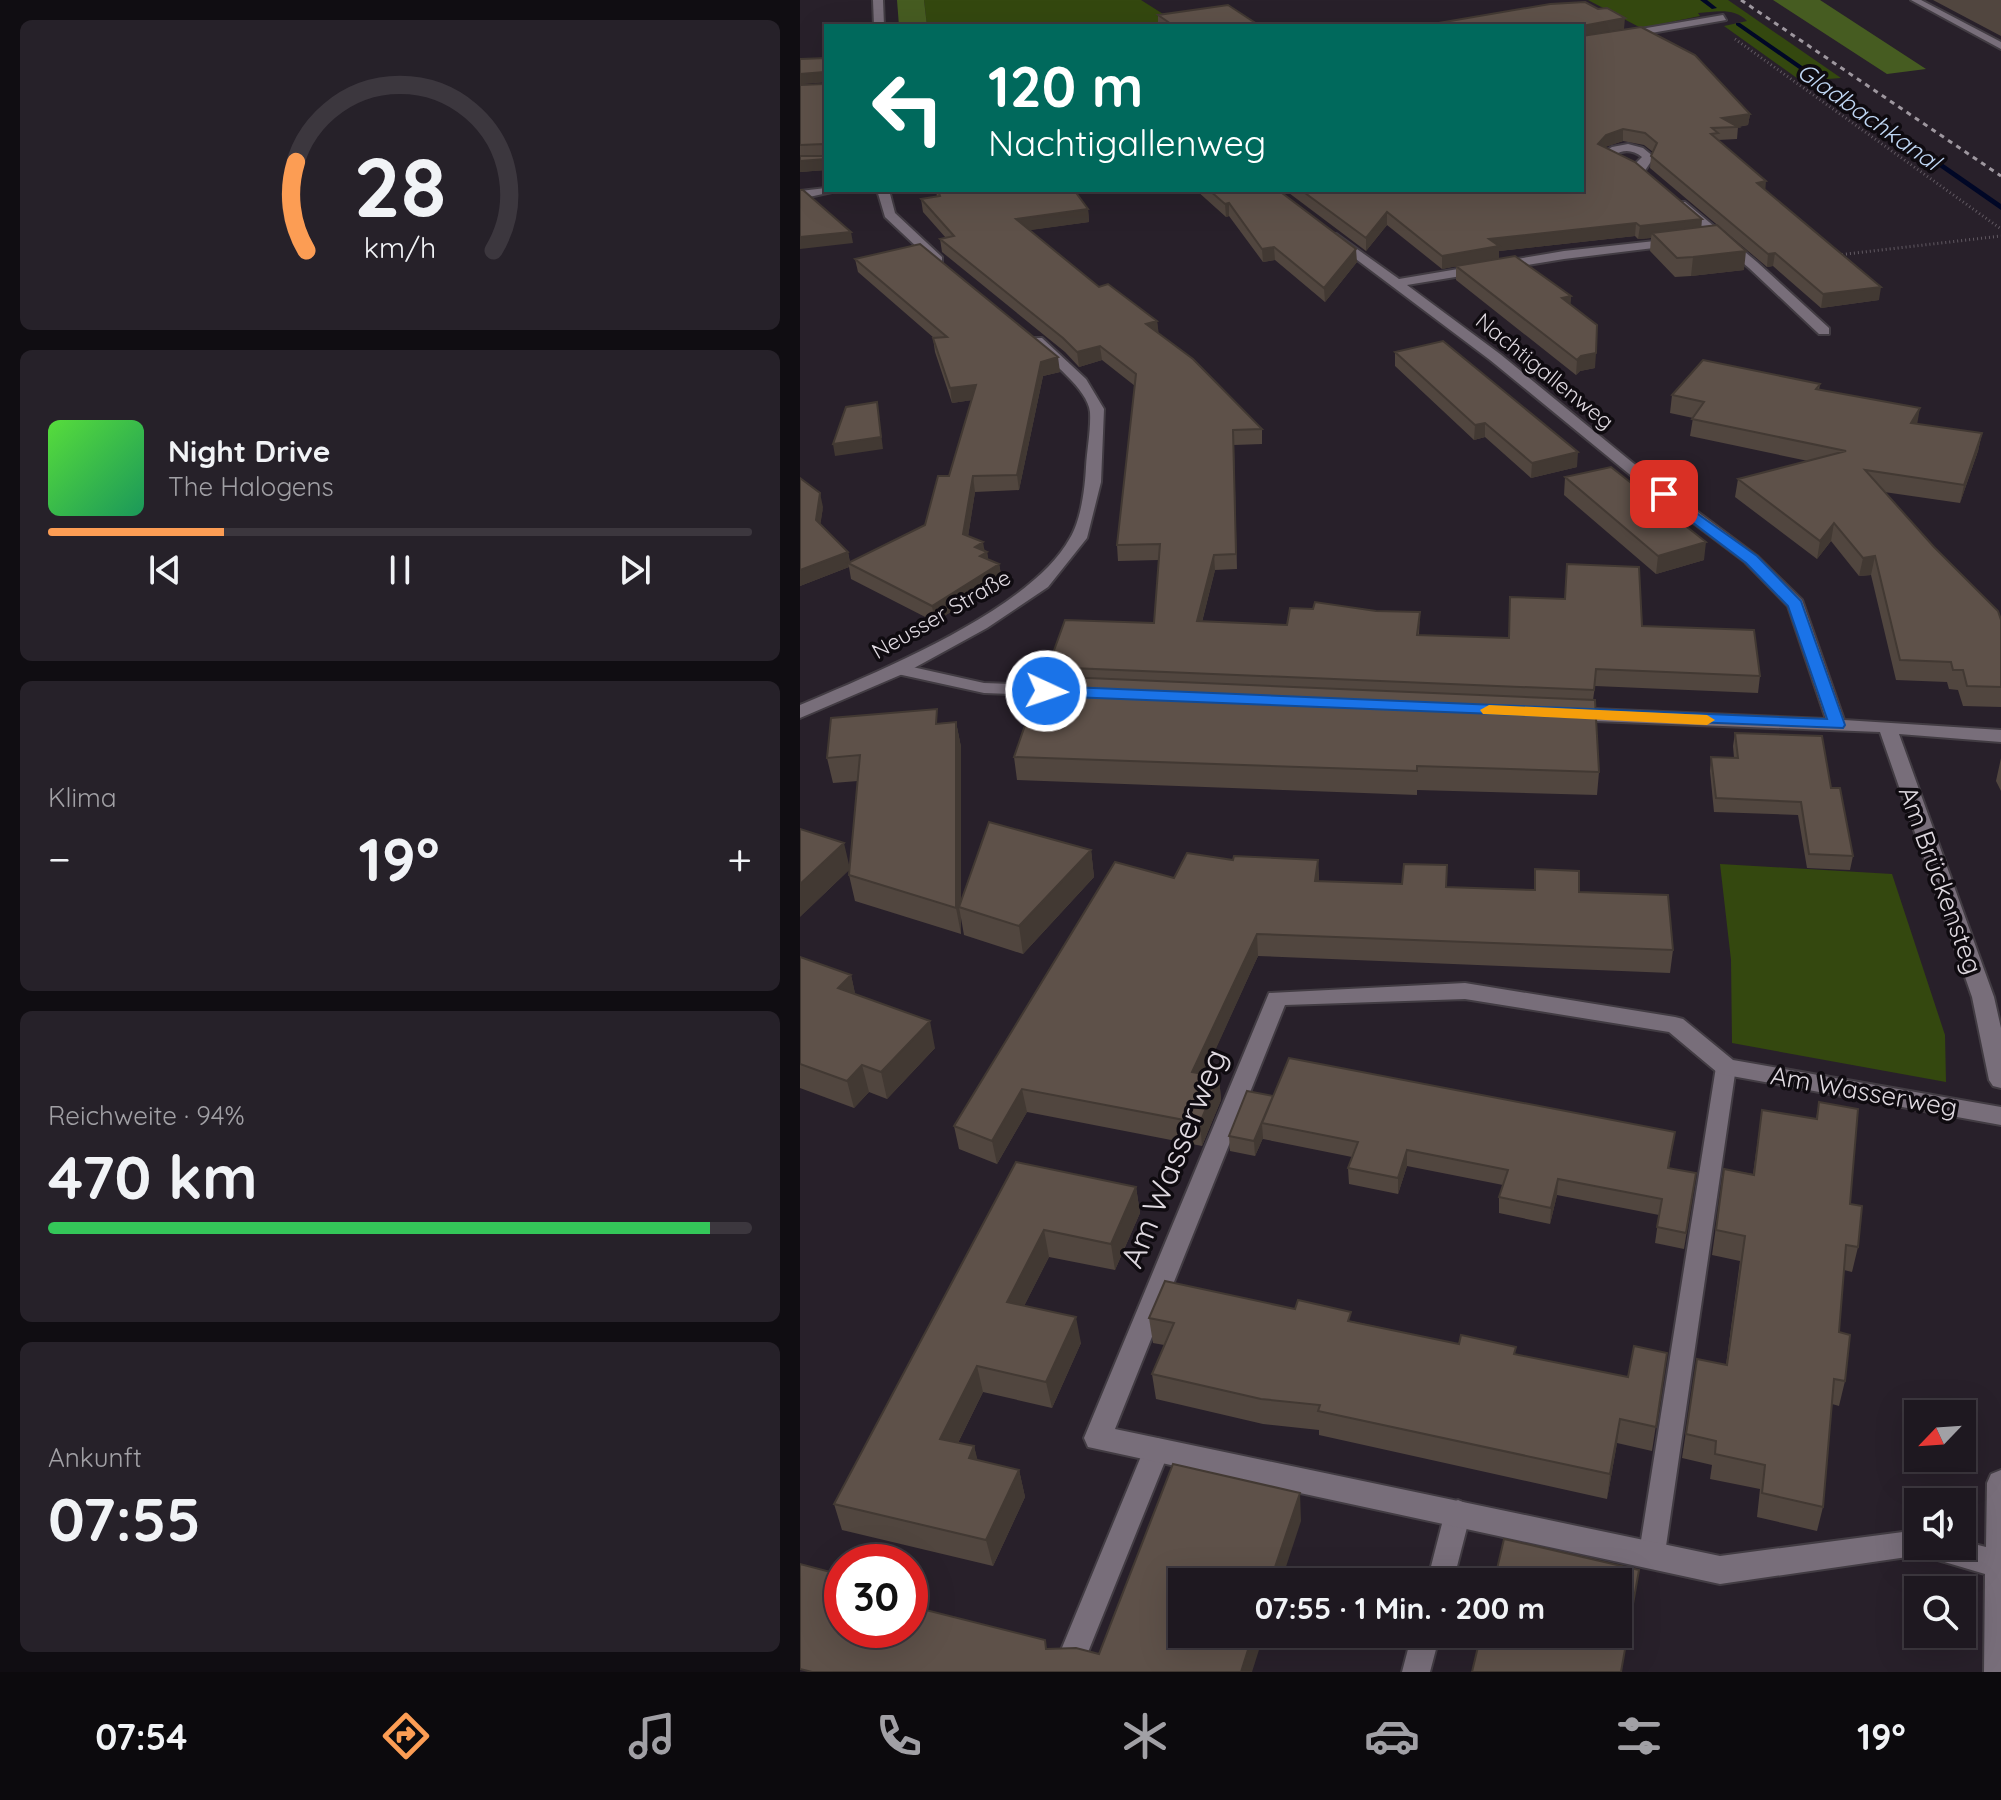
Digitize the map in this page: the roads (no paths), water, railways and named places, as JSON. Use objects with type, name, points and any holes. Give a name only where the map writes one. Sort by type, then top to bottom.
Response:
[{"type":"street","points":[[878,0],[879,24]]},
{"type":"street","points":[[1584,42],[1723,18]]},
{"type":"street","points":[[1640,170],[1651,180]]},
{"type":"street","points":[[800,195],[824,192]]},
{"type":"street","points":[[884,192],[889,214],[949,268]]},
{"type":"street","points":[[1673,198],[1824,331]]},
{"type":"street","name":"Nachtigallenweg","points":[[1328,232],[1398,283],[1751,559],[1796,604],[1837,725]]},
{"type":"street","points":[[1703,238],[1718,236]]},
{"type":"street","points":[[1398,283],[1564,255],[1687,240]]},
{"type":"street","name":"Neusser Straße","points":[[800,712],[899,669],[981,624],[1042,583],[1079,538],[1093,482],[1097,409],[1081,382],[1058,357],[1026,331]]},
{"type":"street","points":[[899,669],[984,688],[1079,692]]},
{"type":"street","points":[[1554,713],[1887,727],[2001,736]]},
{"type":"street","name":"Am Brückensteg","points":[[1887,727],[1983,997],[2001,1080]]},
{"type":"street","name":"Am Wasserweg","points":[[1904,1545],[1720,1570],[1652,1553],[1098,1438],[1277,998],[1465,991],[1675,1025],[1726,1067],[2001,1116]]},
{"type":"street","points":[[1999,1672],[2001,1483]]},
{"type":"street","points":[[1976,1558],[1999,1564]]},
{"type":"lane","points":[[1915,0],[2001,46]]},
{"type":"lane","points":[[1652,1553],[1726,1067]]},
{"type":"lane","points":[[1066,1672],[1157,1449]]},
{"type":"lane","points":[[1444,1568],[1458,1512]]},
{"type":"lane","points":[[1416,1672],[1422,1648]]},
{"type":"waterway","name":"Gladbachkanal","points":[[1703,0],[1714,8]]},
{"type":"waterway","name":"Gladbachkanal","points":[[1738,24],[2001,208]]},
{"type":"railway","points":[[1741,0],[2001,176]]}]
